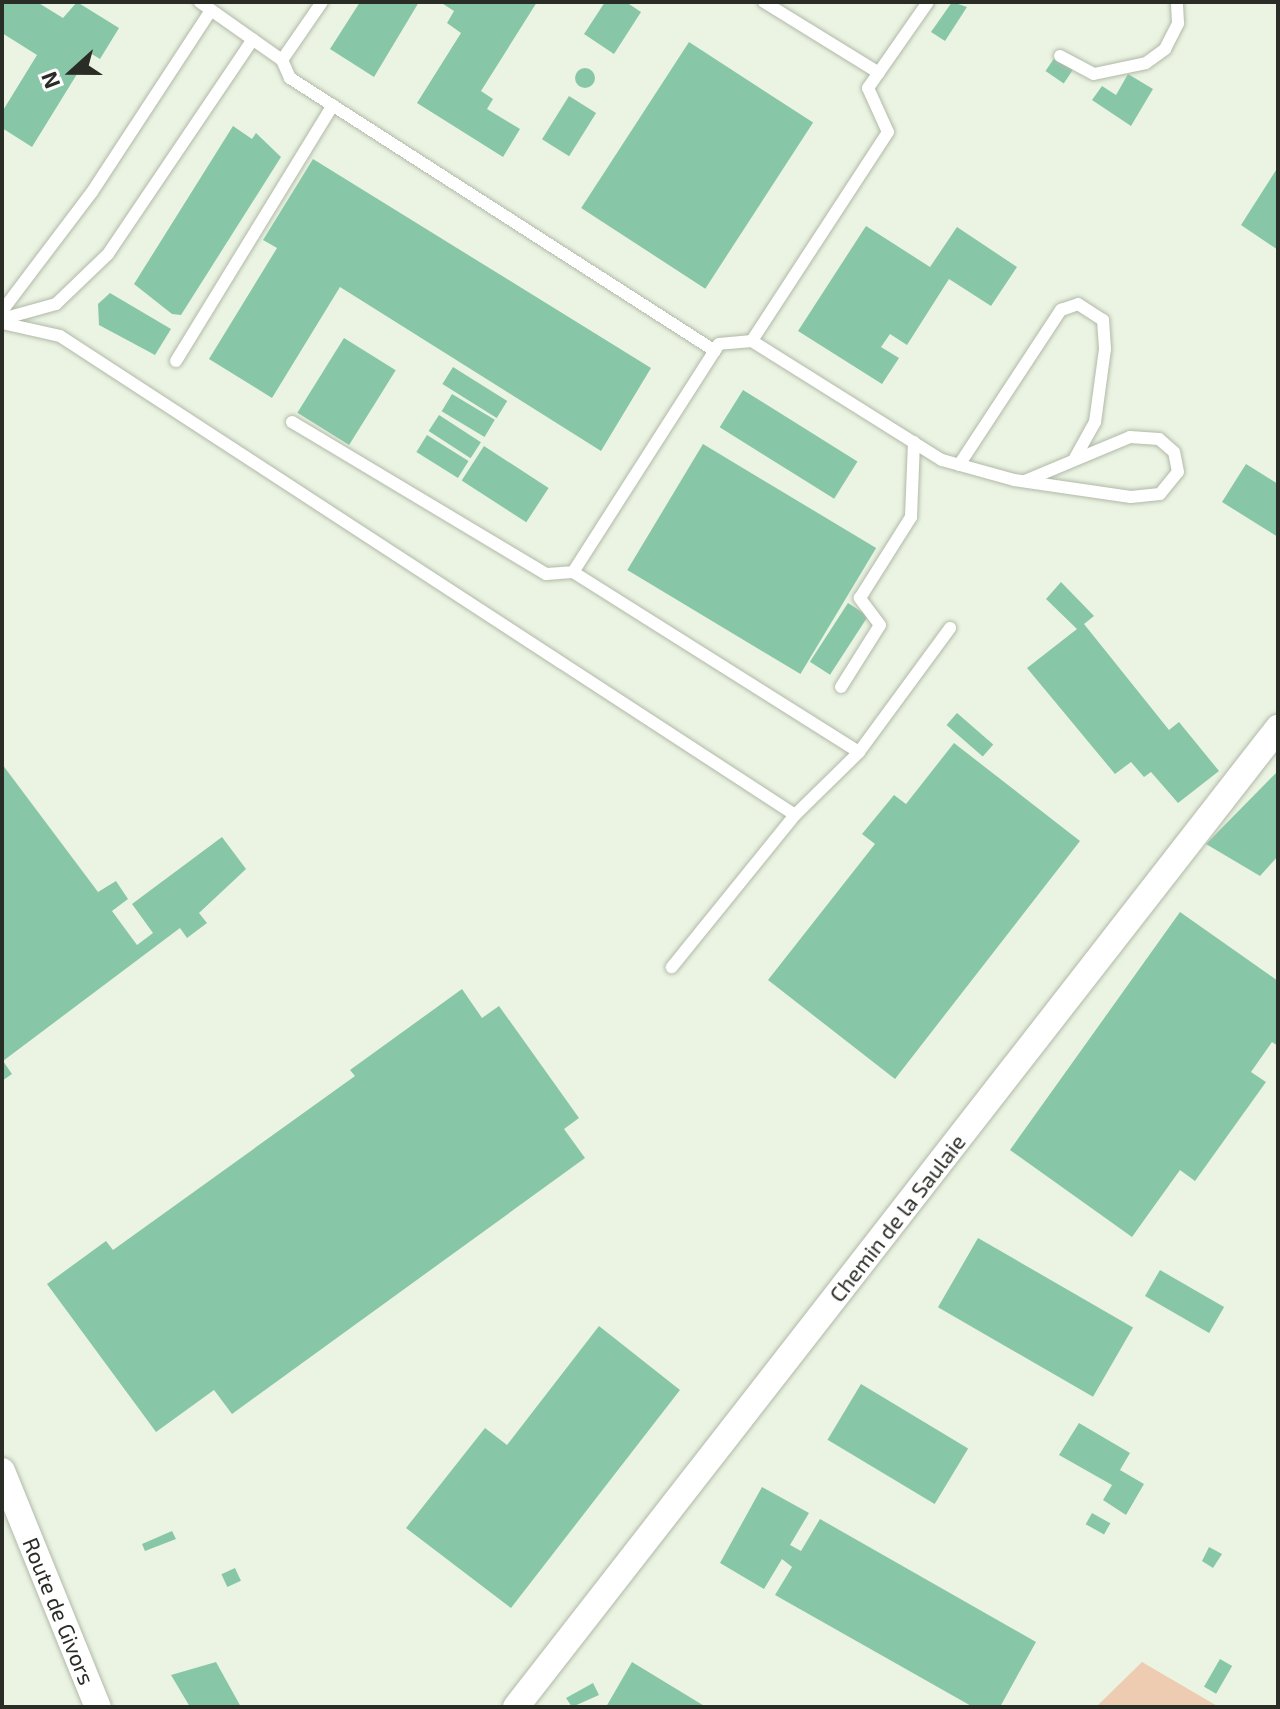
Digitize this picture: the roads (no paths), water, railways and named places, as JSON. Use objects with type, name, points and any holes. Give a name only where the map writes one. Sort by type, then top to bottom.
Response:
[{"type":"street","name":"Chemin de la Saulaie","points":[[516,1707],[1278,728]]},
{"type":"street","name":"Route de Givors","points":[[2,1471],[98,1707]]},
{"type":"lane","points":[[282,60],[322,2]]},
{"type":"lane","points":[[764,2],[879,73]]},
{"type":"lane","points":[[752,341],[888,132],[868,88],[928,2]]},
{"type":"lane","points":[[1060,56],[1094,74],[1146,63],[1165,49],[1178,23],[1177,2]]},
{"type":"lane","points":[[2,311],[92,192],[205,6],[282,60],[290,78],[715,351]]},
{"type":"lane","points":[[2,321],[56,304],[108,254],[253,39]]},
{"type":"lane","points":[[176,361],[333,105]]},
{"type":"lane","points":[[959,465],[1061,310],[1078,304],[1103,320],[1105,349],[1095,422],[1075,458]]},
{"type":"lane","points":[[2,321],[60,336],[795,815]]},
{"type":"lane","points":[[573,572],[719,344],[752,341],[914,442],[959,465],[1025,481],[1131,497],[1160,494],[1178,472],[1174,452],[1159,439],[1130,437],[1025,481]]},
{"type":"lane","points":[[292,422],[546,574],[573,572],[859,752]]},
{"type":"lane","points":[[841,687],[880,625],[860,598],[911,517],[914,442]]},
{"type":"lane","points":[[672,967],[795,815],[859,752],[950,628]]}]
